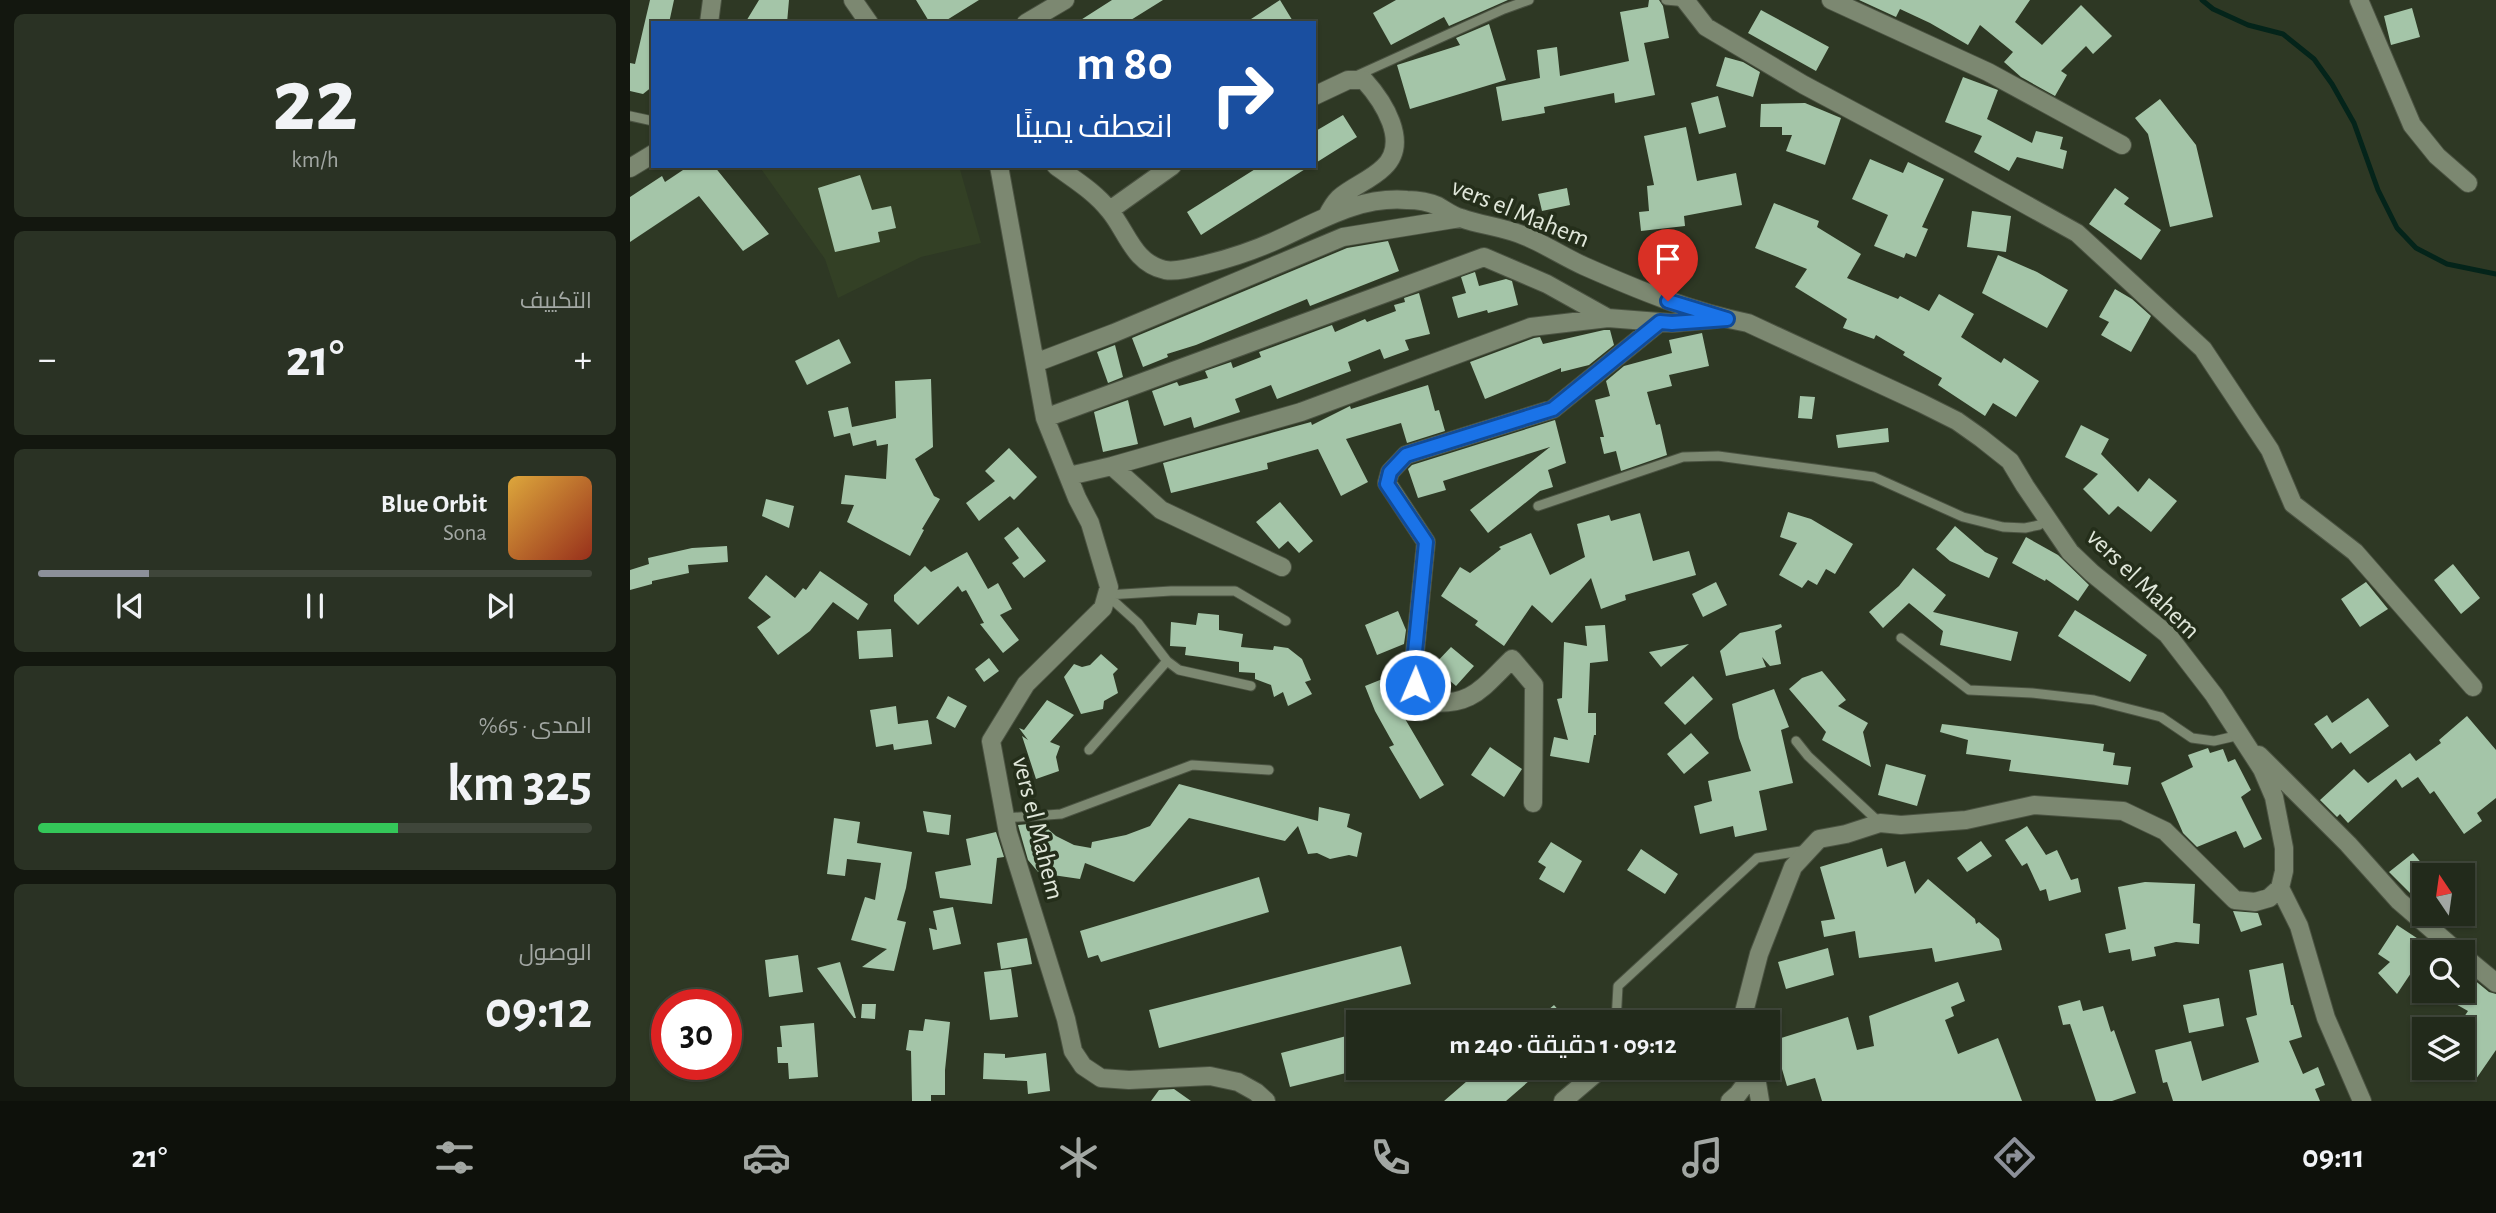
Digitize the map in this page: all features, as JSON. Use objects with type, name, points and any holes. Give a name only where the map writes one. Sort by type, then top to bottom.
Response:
[{"type":"street","points":[[709,21],[712,0]]},
{"type":"street","points":[[853,0],[868,21]]},
{"type":"street","points":[[1029,21],[1065,0]]},
{"type":"street","points":[[1832,0],[1987,72],[2122,145]]},
{"type":"street","points":[[2359,0],[2412,125],[2437,156],[2468,183]]},
{"type":"street","points":[[1686,1],[1706,27],[1782,72],[2077,233],[2203,349],[2270,450],[2293,504],[2354,552],[2473,687]]},
{"type":"street","points":[[1316,95],[1348,80],[1364,80],[1378,95],[1393,128],[1392,158],[1383,169],[1338,199],[1326,216]]},
{"type":"street","points":[[630,168],[651,155]]},
{"type":"street","points":[[999,168],[1045,418],[1099,547],[1109,587],[1107,595]]},
{"type":"street","name":"vers el Mahem","points":[[1059,168],[1092,192],[1110,210],[1127,241],[1140,255],[1166,270],[1191,268],[1232,257],[1276,241],[1326,216],[1380,199],[1435,204],[1460,218],[1498,226],[1528,237],[1581,265],[1668,301],[1748,323],[1957,421],[2010,461],[2070,552],[2167,634],[2214,695],[2262,769],[2274,796],[2284,848],[2284,871],[2280,888]]},
{"type":"street","points":[[1110,210],[1169,168]]},
{"type":"street","points":[[1035,363],[1114,333],[1343,237],[1460,218]]},
{"type":"street","points":[[1045,418],[1484,257],[1547,284],[1608,318]]},
{"type":"street","points":[[1069,475],[1112,466],[1301,412],[1531,327],[1608,318],[1672,323],[1727,319]]},
{"type":"street","points":[[1534,803],[1534,685],[1512,659],[1470,698],[1445,704],[1425,702],[1415,685],[1414,662],[1426,542],[1387,484],[1390,472],[1406,455],[1553,409],[1660,322]]},
{"type":"street","points":[[1112,466],[1161,510],[1282,568]]},
{"type":"street","name":"vers el Mahem","points":[[1107,595],[1103,608],[1026,684],[991,741],[1005,818],[1073,1051],[1083,1066],[1101,1078],[1210,1076],[1238,1082],[1266,1101]]},
{"type":"street","points":[[2239,735],[2348,844],[2399,901],[2444,940]]},
{"type":"street","points":[[1745,1010],[1759,954],[1793,867],[1819,839],[1846,835],[1880,823],[1901,825],[1966,820],[2034,805],[2123,811],[2165,831],[2235,900],[2255,902],[2269,898],[2280,888],[2299,926],[2326,1018],[2362,1101]]},
{"type":"street","points":[[2475,966],[2496,983]]},
{"type":"street","points":[[1563,1101],[1588,1080]]},
{"type":"street","points":[[1730,1101],[1748,1080]]},
{"type":"street","points":[[1757,1080],[1760,1101]]},
{"type":"street","points":[[1238,1082],[1244,1101]]},
{"type":"lane","points":[[1348,80],[1529,0]]},
{"type":"lane","points":[[1666,0],[1686,1]]},
{"type":"lane","points":[[630,116],[651,121]]},
{"type":"lane","points":[[1538,506],[1683,457],[1718,457],[1874,477],[1964,517],[2003,527],[2025,528],[2039,525],[2048,519]]},
{"type":"lane","points":[[1107,595],[1235,591],[1286,621]]},
{"type":"lane","points":[[1107,595],[1138,623],[1167,661],[1179,670],[1251,686]]},
{"type":"lane","points":[[1901,638],[1969,690],[2032,693],[2094,701],[2161,717],[2192,738],[2214,741],[2239,735]]},
{"type":"lane","points":[[1089,750],[1167,661]]},
{"type":"lane","points":[[1796,741],[1808,756],[1880,823]]},
{"type":"lane","points":[[1005,818],[1061,814],[1192,765],[1269,771]]},
{"type":"lane","points":[[1617,1010],[1618,986],[1757,858],[1809,850]]},
{"type":"shaded area","points":[[760,168],[960,168],[981,243],[921,257],[838,298],[825,259]]},
{"type":"building","points":[[650,0],[674,0],[669,21],[651,21],[651,88],[643,94],[630,91],[630,63],[635,64]]},
{"type":"building","points":[[759,0],[789,0],[787,21],[746,21]]},
{"type":"building","points":[[916,0],[979,0],[945,21],[929,21]]},
{"type":"building","points":[[1112,0],[1163,0],[1129,21],[1079,21]]},
{"type":"building","points":[[1280,0],[1293,21],[1248,21]]},
{"type":"building","points":[[1396,0],[1508,0],[1449,26],[1444,17],[1391,45],[1373,13]]},
{"type":"building","points":[[1649,0],[1659,0],[1663,6],[1669,38],[1644,43],[1655,95],[1615,103],[1614,93],[1544,107],[1545,113],[1502,121],[1496,87],[1540,78],[1537,50],[1557,47],[1560,76],[1629,61],[1620,12],[1648,7]]},
{"type":"building","points":[[1859,0],[2030,0],[2015,22],[2042,45],[2081,5],[2112,36],[2093,54],[2086,46],[2061,71],[2067,75],[2055,96],[2021,77],[2004,62],[2013,52],[1980,25],[1968,45],[1900,9],[1896,17]]},
{"type":"building","points":[[2412,8],[2420,37],[2391,45],[2384,16]]},
{"type":"building","points":[[1761,10],[1829,47],[1816,71],[1748,33]]},
{"type":"building","points":[[1489,24],[1506,80],[1410,109],[1397,65],[1460,45],[1456,38]]},
{"type":"building","points":[[1725,57],[1743,62],[1760,72],[1753,97],[1716,86]]},
{"type":"building","points":[[1963,77],[1998,90],[1987,119],[2032,143],[2036,131],[2063,137],[2060,149],[2067,151],[2063,169],[2017,157],[2009,171],[1974,152],[1982,136],[1945,122]]},
{"type":"building","points":[[1718,96],[1726,127],[1699,134],[1691,103]]},
{"type":"building","points":[[2160,99],[2196,145],[2213,217],[2170,227],[2148,134],[2135,118]]},
{"type":"building","points":[[1805,103],[1841,118],[1825,165],[1786,151],[1792,135],[1782,135],[1782,127],[1760,127],[1761,104]]},
{"type":"building","points":[[1343,115],[1357,137],[1316,163],[1316,131]]},
{"type":"building","points":[[1686,127],[1697,181],[1736,173],[1742,205],[1684,216],[1685,226],[1641,231],[1639,212],[1649,211],[1647,186],[1654,185],[1644,136]]},
{"type":"building","points":[[1870,159],[1903,173],[1908,162],[1944,179],[1922,227],[1928,229],[1916,257],[1906,253],[1904,258],[1874,246],[1888,215],[1852,199]]},
{"type":"building","points":[[686,168],[716,168],[769,234],[743,251],[699,196],[630,242],[630,197],[662,176],[665,182]]},
{"type":"building","points":[[1257,168],[1307,168],[1201,235],[1187,212]]},
{"type":"building","points":[[860,175],[872,210],[891,206],[896,228],[878,232],[880,242],[835,252],[818,188]]},
{"type":"building","points":[[1567,188],[1570,205],[1542,211],[1538,194]]},
{"type":"building","points":[[2115,188],[2129,198],[2124,204],[2161,230],[2141,260],[2089,224]]},
{"type":"building","points":[[1774,203],[1819,221],[1817,227],[1861,254],[1847,278],[1898,299],[1900,296],[1929,311],[1939,294],[1974,314],[1961,337],[2001,363],[2004,358],[2039,381],[2016,417],[1993,403],[1985,416],[1938,385],[1942,378],[1903,355],[1905,352],[1876,335],[1874,339],[1843,328],[1847,319],[1795,287],[1807,269],[1755,248]]},
{"type":"building","points":[[1972,211],[2011,216],[2006,252],[1967,247]]},
{"type":"building","points":[[1388,241],[1399,271],[1310,306],[1307,299],[1196,345],[1167,354],[1168,357],[1143,367],[1132,338],[1347,248]]},
{"type":"building","points":[[1998,255],[2037,272],[2068,290],[2047,328],[1982,293]]},
{"type":"building","points":[[1475,272],[1479,286],[1506,279],[1512,281],[1518,305],[1458,318],[1452,297],[1466,293],[1461,277]]},
{"type":"building","points":[[2115,289],[2132,299],[2151,316],[2131,352],[2101,335],[2109,322],[2099,317]]},
{"type":"building","points":[[1419,293],[1430,334],[1405,340],[1409,350],[1384,359],[1380,349],[1348,362],[1351,371],[1277,399],[1271,385],[1235,399],[1240,412],[1194,428],[1191,417],[1164,426],[1152,391],[1177,382],[1179,386],[1208,378],[1205,371],[1231,362],[1233,368],[1261,357],[1259,352],[1332,325],[1335,332],[1365,319],[1367,322],[1396,311],[1394,305]]},
{"type":"building","points":[[1610,330],[1614,345],[1589,365],[1561,372],[1561,368],[1485,399],[1470,362],[1534,338],[1540,337],[1543,344]]},
{"type":"building","points":[[1702,333],[1709,366],[1669,375],[1672,386],[1647,392],[1656,425],[1660,424],[1667,455],[1621,471],[1616,451],[1604,454],[1600,437],[1604,437],[1595,400],[1610,396],[1606,381],[1624,366],[1672,353],[1669,340]]},
{"type":"building","points":[[839,339],[851,363],[807,385],[795,361]]},
{"type":"building","points":[[1115,345],[1123,377],[1108,383],[1097,352]]},
{"type":"building","points":[[931,379],[933,447],[915,459],[934,496],[940,499],[910,556],[847,522],[854,505],[841,504],[845,475],[886,479],[888,444],[877,446],[876,440],[853,446],[850,433],[834,437],[828,411],[848,407],[852,427],[896,418],[895,381]]},
{"type":"building","points":[[1428,385],[1435,411],[1439,410],[1445,431],[1407,443],[1401,423],[1346,439],[1368,482],[1341,496],[1318,449],[1267,463],[1268,469],[1171,493],[1163,463],[1311,422],[1312,425],[1350,406],[1351,409]]},
{"type":"building","points":[[1800,396],[1815,397],[1812,419],[1798,418]]},
{"type":"building","points":[[1128,400],[1138,444],[1103,452],[1094,412]]},
{"type":"building","points":[[1555,420],[1566,463],[1548,470],[1553,487],[1540,491],[1488,533],[1470,510],[1550,447],[1443,481],[1446,490],[1418,498],[1408,469],[1412,465]]},
{"type":"building","points":[[2081,425],[2109,439],[2101,454],[2138,492],[2149,478],[2177,501],[2151,532],[2118,506],[2109,515],[2083,489],[2098,474],[2065,457]]},
{"type":"building","points":[[1888,428],[1889,442],[1838,448],[1836,435]]},
{"type":"building","points":[[1009,448],[1037,477],[1014,500],[1010,496],[979,521],[966,503],[995,481],[985,471]]},
{"type":"building","points":[[766,499],[794,506],[789,528],[762,516]]},
{"type":"building","points":[[1280,502],[1313,541],[1299,553],[1288,541],[1279,549],[1256,522]]},
{"type":"building","points":[[1788,512],[1811,519],[1853,544],[1835,574],[1826,569],[1817,585],[1808,580],[1802,588],[1779,575],[1797,543],[1780,537]]},
{"type":"building","points":[[1640,513],[1653,561],[1689,551],[1696,575],[1625,595],[1626,600],[1601,609],[1591,578],[1552,623],[1532,605],[1504,646],[1475,625],[1478,621],[1441,596],[1460,567],[1470,573],[1501,549],[1499,547],[1531,533],[1550,575],[1585,557],[1577,524],[1609,515],[1611,521]]},
{"type":"building","points":[[1955,526],[1985,552],[1998,558],[1989,578],[1950,561],[1936,549]]},
{"type":"building","points":[[1018,527],[1046,561],[1024,578],[1012,563],[1019,558],[1004,538]]},
{"type":"building","points":[[2026,537],[2058,555],[2089,585],[2078,601],[2046,579],[2045,581],[2012,563]]},
{"type":"building","points":[[727,546],[728,562],[688,565],[689,573],[652,581],[652,584],[630,590],[630,570],[649,564],[648,558],[692,548]]},
{"type":"building","points":[[967,552],[988,589],[998,583],[1012,609],[1000,615],[1019,640],[1003,653],[980,624],[984,623],[966,590],[962,592],[958,586],[918,625],[894,601],[894,595],[925,566],[931,572]]},
{"type":"building","points":[[2453,564],[2480,598],[2461,614],[2434,580]]},
{"type":"building","points":[[1913,568],[1946,595],[1933,612],[2018,632],[2011,661],[1940,645],[1943,631],[1909,603],[1883,628],[1869,612],[1899,586]]},
{"type":"building","points":[[820,571],[868,604],[858,620],[833,602],[810,631],[778,655],[757,627],[771,617],[748,598],[766,575],[795,598],[803,588],[806,590]]},
{"type":"building","points":[[1716,582],[1727,605],[1703,617],[1692,594]]},
{"type":"building","points":[[2366,582],[2388,609],[2360,627],[2341,599]]},
{"type":"building","points":[[2075,610],[2147,655],[2130,682],[2058,636]]},
{"type":"building","points":[[1398,611],[1406,630],[1404,644],[1377,655],[1365,625]]},
{"type":"building","points":[[1198,613],[1219,615],[1219,630],[1243,634],[1241,647],[1273,650],[1274,646],[1288,648],[1302,659],[1311,680],[1305,682],[1312,694],[1288,706],[1283,692],[1274,697],[1271,685],[1255,679],[1255,673],[1239,672],[1239,662],[1185,655],[1186,647],[1170,646],[1171,622],[1196,625]]},
{"type":"building","points":[[1781,624],[1782,627],[1775,631],[1781,664],[1770,666],[1762,657],[1766,667],[1726,676],[1720,651],[1740,633]]},
{"type":"building","points":[[1605,625],[1608,661],[1590,663],[1588,713],[1596,713],[1596,735],[1589,763],[1550,756],[1554,737],[1568,740],[1557,699],[1562,698],[1564,642],[1587,646],[1585,626]]},
{"type":"building","points":[[891,629],[893,657],[859,659],[857,631]]},
{"type":"building","points":[[1689,644],[1661,667],[1649,652]]},
{"type":"building","points":[[1451,647],[1474,666],[1456,686],[1433,666]]},
{"type":"building","points":[[1101,654],[1118,669],[1113,674],[1118,693],[1104,701],[1103,709],[1081,714],[1064,677],[1074,664],[1082,667],[1090,665]]},
{"type":"building","points":[[989,658],[999,671],[984,682],[975,669]]},
{"type":"building","points":[[1822,671],[1846,700],[1838,706],[1868,723],[1863,732],[1871,767],[1822,740],[1826,732],[1789,689],[1802,678]]},
{"type":"building","points":[[1693,676],[1713,699],[1685,725],[1664,703]]},
{"type":"building","points":[[1385,678],[1399,713],[1401,712],[1444,785],[1420,799],[1389,747],[1394,745],[1365,686]]},
{"type":"building","points":[[1774,689],[1789,727],[1781,730],[1793,783],[1759,791],[1767,830],[1735,837],[1733,826],[1700,834],[1694,806],[1712,801],[1708,781],[1751,771],[1739,738],[1732,704]]},
{"type":"building","points":[[948,696],[967,706],[955,728],[936,718]]},
{"type":"building","points":[[2368,698],[2389,726],[2350,754],[2341,742],[2332,749],[2314,724],[2327,715],[2332,723]]},
{"type":"building","points":[[1047,700],[1074,715],[1050,742],[1060,746],[1056,757],[1059,771],[1036,779],[1022,736],[1028,740],[1019,728],[1024,730]]},
{"type":"building","points":[[896,706],[898,724],[928,720],[932,744],[894,750],[893,744],[876,747],[870,710]]},
{"type":"building","points":[[2467,716],[2496,750],[2496,798],[2477,813],[2482,821],[2464,834],[2434,791],[2430,794],[2418,777],[2402,788],[2396,779],[2348,823],[2340,814],[2337,817],[2320,800],[2354,769],[2368,783],[2410,753],[2416,761],[2441,743],[2439,740]]},
{"type":"building","points":[[1942,724],[2104,744],[2103,751],[2115,753],[2113,765],[2131,767],[2128,785],[2009,771],[2011,760],[1966,754],[1968,740],[1940,732]]},
{"type":"building","points":[[1691,733],[1709,753],[1684,774],[1667,754]]},
{"type":"building","points":[[1490,747],[1522,769],[1504,797],[1471,775]]},
{"type":"building","points":[[2208,748],[2210,753],[2223,749],[2228,762],[2235,759],[2251,790],[2241,797],[2262,839],[2244,848],[2236,831],[2197,847],[2183,833],[2161,783],[2193,767],[2188,755]]},
{"type":"building","points":[[1886,764],[1926,775],[1917,806],[1878,795]]},
{"type":"building","points":[[1179,784],[1318,821],[1319,807],[1350,814],[1347,827],[1362,833],[1357,857],[1349,855],[1330,859],[1317,853],[1308,854],[1298,826],[1285,841],[1189,818],[1134,882],[1085,863],[1080,879],[1039,873],[1028,860],[1018,825],[1041,823],[1056,836],[1074,845],[1091,848],[1092,842],[1126,835],[1150,826]]},
{"type":"building","points":[[923,811],[951,815],[949,835],[927,832]]},
{"type":"building","points":[[834,818],[860,822],[857,843],[912,852],[897,920],[906,922],[894,971],[862,967],[887,949],[851,940],[865,897],[875,900],[881,863],[847,859],[845,876],[827,874]]},
{"type":"building","points":[[2027,826],[2046,855],[2057,850],[2071,880],[2078,878],[2081,892],[2049,901],[2046,889],[2040,891],[2027,863],[2022,866],[2005,840]]},
{"type":"building","points":[[996,832],[1004,857],[997,858],[992,904],[940,898],[935,872],[971,865],[966,839]]},
{"type":"building","points":[[1981,841],[1992,856],[1967,872],[1957,858]]},
{"type":"building","points":[[1551,842],[1582,861],[1564,893],[1539,879],[1546,867],[1538,862]]},
{"type":"building","points":[[1882,848],[1887,867],[1905,861],[1915,894],[1928,879],[1975,919],[1976,924],[1979,922],[1999,939],[2002,950],[1935,962],[1932,948],[1859,958],[1855,931],[1824,937],[1821,921],[1835,919],[1820,867]]},
{"type":"building","points":[[1641,849],[1678,874],[1665,894],[1627,870]]},
{"type":"building","points":[[2413,853],[2421,863],[2412,863],[2412,895],[2389,872]]},
{"type":"building","points":[[1259,877],[1269,912],[1101,962],[1098,955],[1088,958],[1080,931]]},
{"type":"building","points":[[2145,882],[2195,884],[2193,923],[2200,924],[2199,944],[2176,942],[2154,947],[2156,956],[2132,961],[2130,949],[2109,953],[2105,934],[2126,929],[2118,887]]},
{"type":"building","points":[[953,907],[961,944],[933,950],[929,928],[937,930],[933,911]]},
{"type":"building","points":[[2233,911],[2258,913],[2262,925],[2241,932]]},
{"type":"building","points":[[2397,925],[2420,940],[2412,940],[2412,972],[2397,994],[2378,973],[2390,962],[2378,954]]},
{"type":"building","points":[[1027,938],[1032,964],[1001,969],[997,943]]},
{"type":"building","points":[[1401,946],[1411,984],[1159,1048],[1149,1010]]},
{"type":"building","points":[[1828,948],[1834,975],[1786,989],[1778,962]]},
{"type":"building","points":[[798,955],[803,992],[769,997],[765,960]]},
{"type":"building","points":[[840,962],[856,1018],[817,968]]},
{"type":"building","points":[[2283,963],[2291,1005],[2302,1037],[2289,1041],[2303,1074],[2318,1067],[2325,1085],[2315,1089],[2320,1101],[2173,1101],[2167,1082],[2163,1083],[2155,1050],[2191,1041],[2202,1081],[2259,1062],[2246,1018],[2257,1015],[2249,970]]},
{"type":"building","points":[[1011,969],[1018,1017],[990,1020],[984,972]]},
{"type":"building","points":[[2475,981],[2496,994],[2496,1050],[2476,1079],[2475,1017],[2464,1017],[2468,1011],[2454,1003],[2475,1003]]},
{"type":"building","points":[[1958,982],[1965,1001],[1951,1007],[1954,1016],[1945,1020],[1958,1054],[1998,1038],[2022,1101],[1822,1101],[1815,1078],[1787,1086],[1780,1070],[1780,1038],[1848,1017],[1857,1050],[1874,1046],[1869,1016]]},
{"type":"building","points":[[2219,998],[2224,1026],[2189,1033],[2183,1005]]},
{"type":"building","points":[[2080,1000],[2083,1011],[2103,1006],[2136,1093],[2112,1101],[2096,1101],[2070,1024],[2063,1025],[2058,1006]]},
{"type":"building","points":[[862,1004],[876,1004],[875,1019],[861,1018]]},
{"type":"building","points":[[925,1019],[950,1022],[945,1095],[931,1095],[931,1101],[912,1101],[911,1051],[906,1050],[909,1030],[923,1031]]},
{"type":"building","points":[[814,1023],[818,1077],[789,1079],[788,1063],[778,1063],[777,1047],[782,1047],[780,1026]]},
{"type":"building","points":[[1346,1036],[1346,1073],[1290,1087],[1281,1053]]},
{"type":"building","points":[[984,1053],[1005,1054],[1005,1058],[1046,1053],[1050,1091],[1028,1094],[1027,1081],[983,1079]]},
{"type":"building","points":[[1468,1080],[1530,1080],[1506,1101],[1444,1101]]},
{"type":"building","points":[[1174,1089],[1191,1101],[1151,1101],[1159,1090]]},
{"type":"waterway","points":[[2202,0],[2213,9],[2248,25],[2283,34],[2314,59],[2354,123],[2378,190],[2397,228],[2416,248],[2447,264],[2496,274]]},
{"type":"route","points":[[1415,685],[1414,662],[1426,542],[1387,484],[1390,472],[1406,455],[1553,409],[1660,322],[1727,319],[1668,301]]}]
